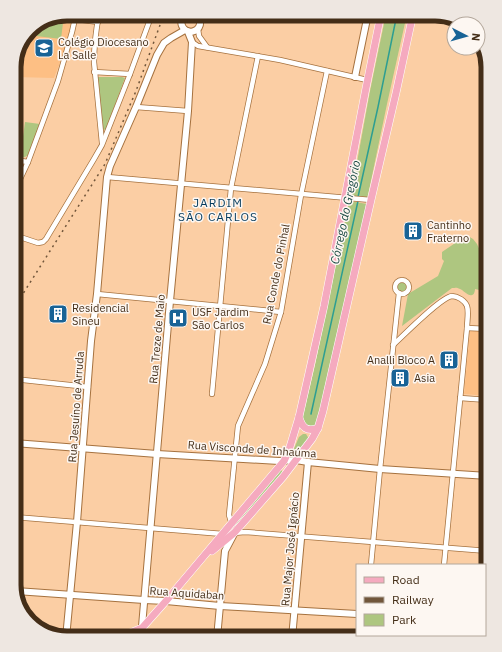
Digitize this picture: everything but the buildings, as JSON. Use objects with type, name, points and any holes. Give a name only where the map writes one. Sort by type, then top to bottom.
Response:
[{"type":"main road","points":[[135,631],[142,628],[166,601],[284,461],[290,450],[299,417],[347,198],[367,80],[380,21]]},
{"type":"main road","points":[[201,559],[234,533],[283,477],[312,439],[318,428],[323,411],[368,200],[396,93],[411,21]]},
{"type":"main road","points":[[299,417],[300,422],[304,427],[308,429],[318,428]]},
{"type":"main road","points":[[294,434],[306,432],[312,439]]},
{"type":"street","points":[[21,177],[58,81],[74,21]]},
{"type":"street","points":[[94,21],[98,22],[94,51],[94,72],[102,145]]},
{"type":"street","points":[[21,237],[38,243],[43,242],[46,239],[94,159],[102,145],[149,21]]},
{"type":"street","points":[[181,21],[181,24],[186,31]]},
{"type":"street","points":[[200,21],[200,27],[198,30],[202,41],[208,47]]},
{"type":"street","points":[[355,77],[367,21]]},
{"type":"street","name":"Rua Jesuíno de Arruda","points":[[67,631],[91,341],[97,294],[107,177],[110,166],[157,55],[164,43],[186,31],[198,30]]},
{"type":"street","name":"Rua Treze de Maio","points":[[142,631],[188,111],[192,42],[186,31]]},
{"type":"street","points":[[192,42],[198,46],[293,63],[367,80]]},
{"type":"street","points":[[212,394],[232,188],[258,56]]},
{"type":"street","name":"Rua Conde do Pinhal","points":[[234,533],[229,515],[238,426],[265,364],[281,312],[301,195],[326,71]]},
{"type":"street","points":[[94,72],[130,74]]},
{"type":"street","points":[[136,107],[188,111]]},
{"type":"street","points":[[21,161],[28,162]]},
{"type":"street","points":[[107,177],[368,200]]},
{"type":"street","points":[[371,564],[399,293]]},
{"type":"street","points":[[97,294],[281,312]]},
{"type":"street","points":[[393,345],[430,311],[450,296],[454,296],[462,300],[467,307],[467,328],[444,564]]},
{"type":"street","points":[[467,328],[481,329]]},
{"type":"street","points":[[21,379],[88,387]]},
{"type":"street","points":[[460,398],[481,400]]},
{"type":"street","name":"Rua Visconde de Inhaúma","points":[[21,444],[157,454],[284,461],[296,460],[380,469],[481,476]]},
{"type":"street","name":"Rua Major José Ignácio","points":[[292,631],[308,462]]},
{"type":"street","points":[[21,518],[222,534],[245,532],[481,551]]},
{"type":"street","points":[[218,631],[225,551],[234,533]]},
{"type":"street","name":"Rua Aquidaban","points":[[21,591],[220,606],[356,614]]},
{"type":"shaded area","name":"Colégio Diocesano La Salle","points":[[73,21],[72,32],[54,78],[21,77],[21,64],[25,49],[34,34],[41,29],[58,22]]},
{"type":"shaded area","points":[[470,330],[481,331],[481,395],[464,394]]},
{"type":"green space","points":[[63,21],[61,39],[33,36],[49,25]]},
{"type":"green space","points":[[385,21],[405,21],[368,195],[367,197],[353,196],[351,195]]},
{"type":"green space","points":[[97,77],[125,78],[106,129],[104,130],[102,128]]},
{"type":"green space","points":[[25,122],[40,124],[28,155],[21,158]]},
{"type":"green space","points":[[350,201],[367,204],[318,423],[315,426],[308,427],[302,420]]},
{"type":"green space","points":[[468,236],[473,239],[481,253],[481,290],[475,289],[474,294],[471,295],[459,288],[452,288],[402,326],[408,294],[438,276],[444,261],[442,259],[442,252],[464,237]]},
{"type":"green space","points":[[402,280],[406,282],[408,286],[406,290],[402,292],[398,290],[396,286],[398,282]]},
{"type":"green space","points":[[306,434],[309,439],[294,458],[290,458],[299,437]]},
{"type":"green space","points":[[281,470],[283,472],[235,526],[279,471]]},
{"type":"waterway","name":"Córrego do Gregório","points":[[358,197],[396,21]]},
{"type":"waterway","name":"Córrego do Gregório","points":[[311,414],[358,201]]},
{"type":"railway","points":[[21,297],[105,164],[136,91],[161,21]]},
{"type":"place","name":"Colégio Diocesano La Salle","points":[[44,48]]},
{"type":"place","name":"Cantinho Fraterno","points":[[413,231]]},
{"type":"place","name":"Residencial Sineu","points":[[58,314]]},
{"type":"place","name":"USF Jardim São Carlos","points":[[178,318]]},
{"type":"place","name":"Analli Bloco A","points":[[449,360]]},
{"type":"place","name":"Asia","points":[[400,378]]},
{"type":"district","name":"JARDIM SÃO CARLOS","points":[[218,209]]}]
